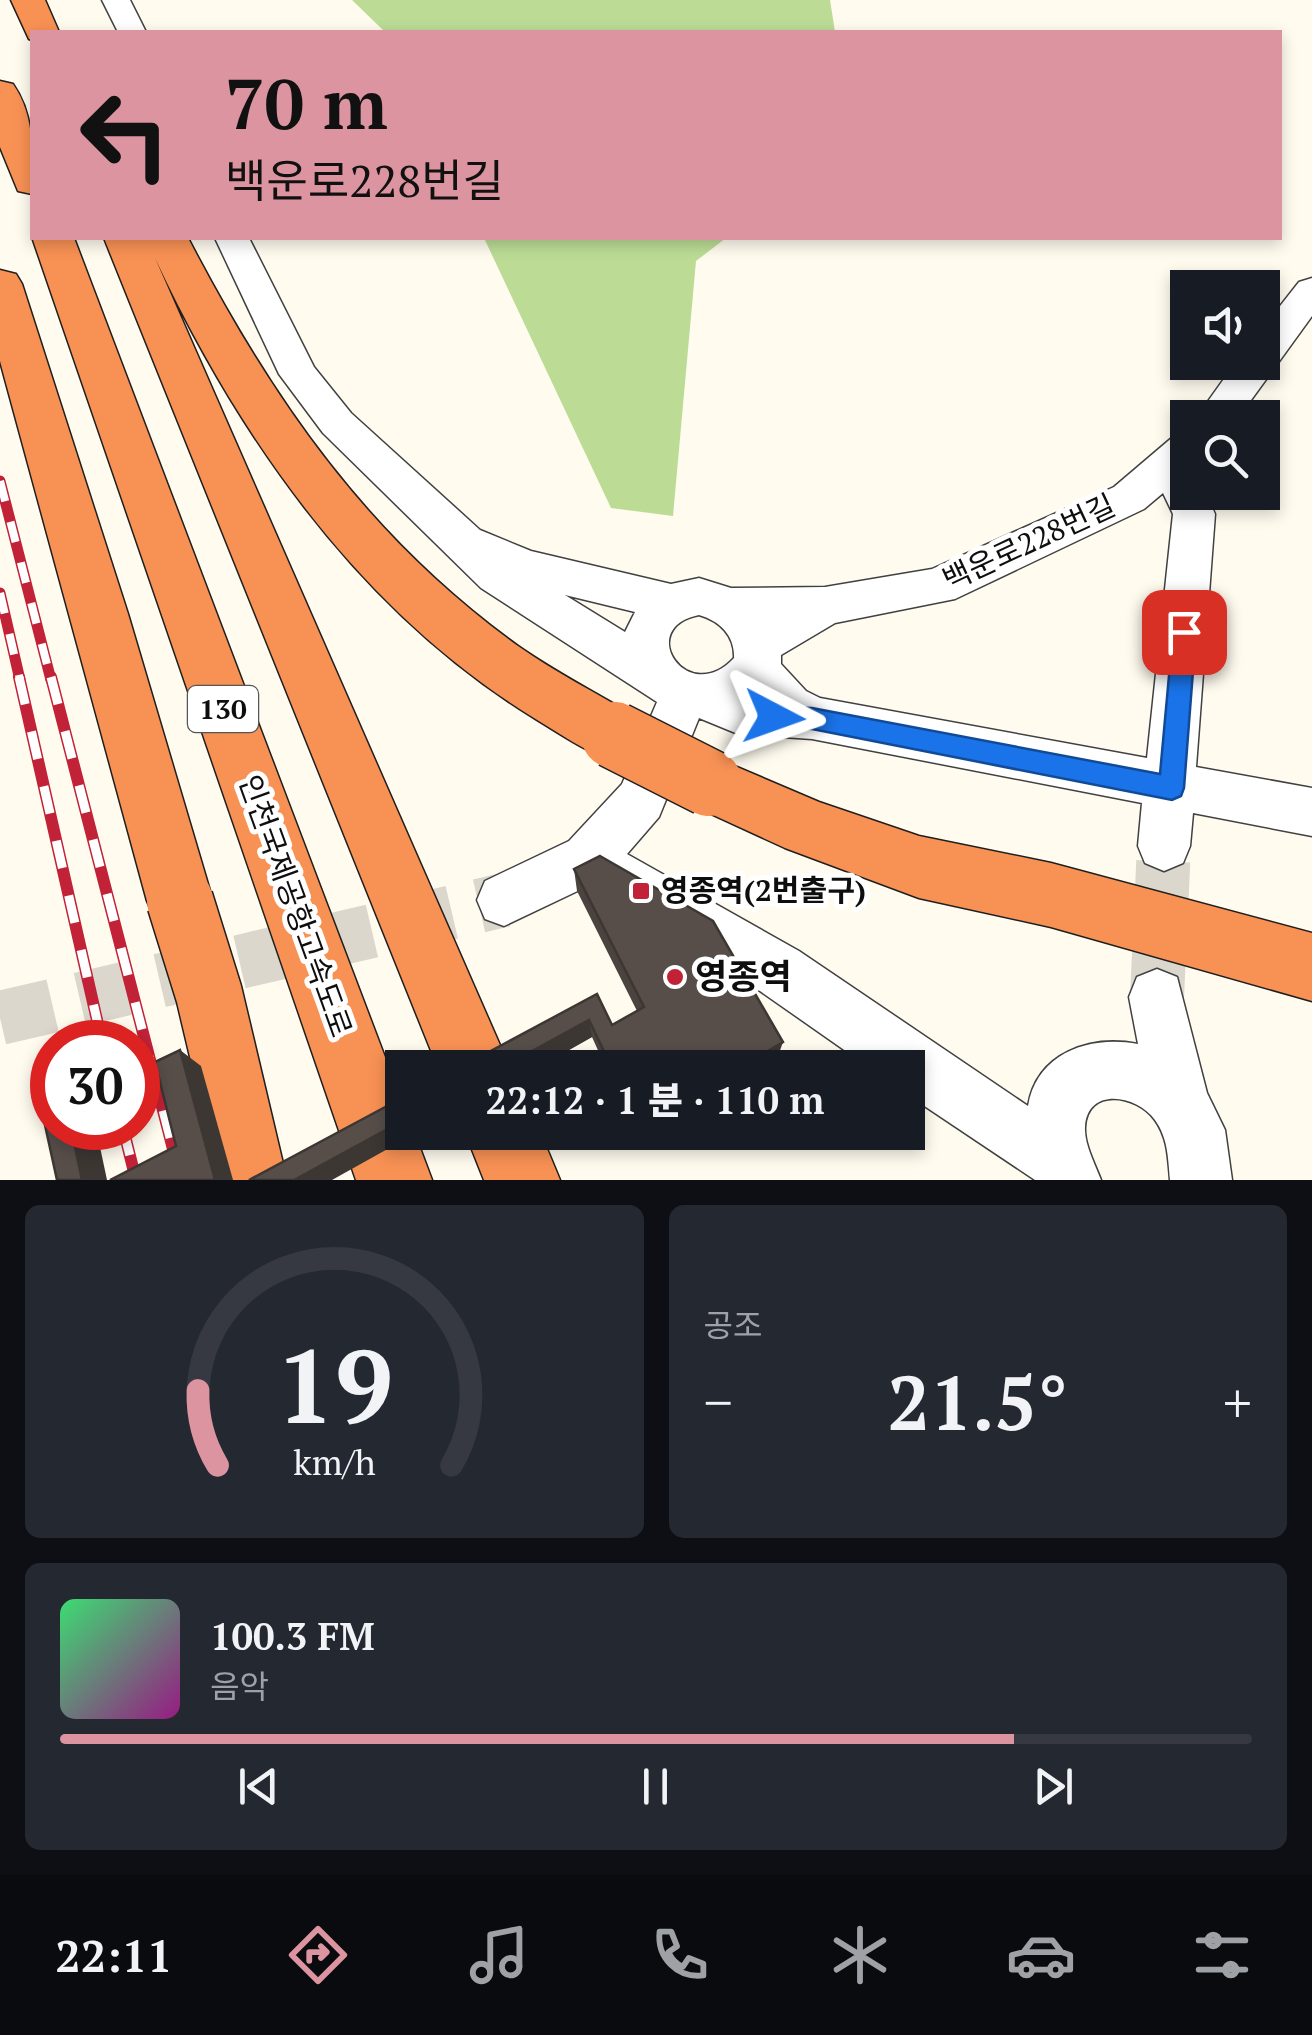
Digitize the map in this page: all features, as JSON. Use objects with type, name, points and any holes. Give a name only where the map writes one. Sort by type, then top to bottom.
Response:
[{"type":"highway","points":[[0,92],[30,176]]},
{"type":"highway","name":"인천국제공항고속도로","points":[[54,240],[394,1180]]},
{"type":"highway","points":[[126,240],[466,1050]]},
{"type":"highway","points":[[168,240],[210,330],[273,432],[384,568],[489,656],[614,735],[807,827],[919,867],[1051,896],[1312,967]]},
{"type":"highway","points":[[0,284],[209,994],[253,1180]]},
{"type":"highway","points":[[1051,896],[1312,930]]},
{"type":"highway","points":[[510,1150],[522,1180]]},
{"type":"street","points":[[116,0],[131,30]]},
{"type":"street","points":[[233,240],[298,374],[337,423],[497,576],[682,688],[727,709],[812,718],[1312,812]]},
{"type":"street","points":[[1280,332],[1312,290]]},
{"type":"street","name":"백운로228번길","points":[[733,606],[825,606],[939,586],[1129,498],[1170,463]]},
{"type":"street","name":"백운로228번길","points":[[1164,846],[1172,788],[1192,510]]},
{"type":"street","points":[[465,542],[524,568],[675,603],[706,598],[733,606],[750,620],[757,656],[788,706],[812,718]]},
{"type":"street","points":[[675,603],[657,615],[646,635],[644,652],[682,688],[738,685],[757,656]]},
{"type":"street","name":"백운로228번길","points":[[757,656],[825,606]]},
{"type":"street","points":[[504,900],[588,859],[641,800],[682,688]]},
{"type":"street","points":[[588,859],[669,911],[801,985],[984,1117],[1065,1170]]},
{"type":"street","points":[[1157,996],[1192,1139]]},
{"type":"street","points":[[1065,1170],[1054,1135],[1054,1112],[1063,1091],[1086,1072],[1116,1066],[1139,1072],[1192,1139],[1237,1180]]},
{"type":"green space","points":[[352,0],[830,0],[835,30],[383,30]]},
{"type":"green space","points":[[485,240],[723,240],[696,261],[673,516],[611,508]]},
{"type":"building","name":"영종역","points":[[600,856],[713,921],[783,1042],[769,1050],[603,1050],[589,1020],[534,1050],[493,1050],[597,994],[612,1025],[644,1007],[574,869]]},
{"type":"building","points":[[180,1050],[215,1180],[110,1180],[176,1146],[160,1082],[160,1060]]},
{"type":"building","points":[[385,1107],[385,1130],[294,1180],[249,1180]]},
{"type":"building","points":[[50,1150],[76,1150],[82,1180],[57,1180]]},
{"type":"tunnel","points":[[1157,997],[1164,846]]},
{"type":"tunnel","points":[[0,1018],[504,900]]},
{"type":"railway","points":[[0,481],[51,680]]},
{"type":"railway","points":[[0,593],[20,680]]},
{"type":"railway","points":[[19,677],[97,1020]]},
{"type":"railway","points":[[51,677],[181,1180]]},
{"type":"railway","points":[[128,1150],[136,1180]]},
{"type":"place","name":"영종역(2번출구)","points":[[641,891]]},
{"type":"place","name":"영종역","points":[[675,977]]},
{"type":"route","points":[[774,717],[812,718],[1172,788],[1184,632]]}]
